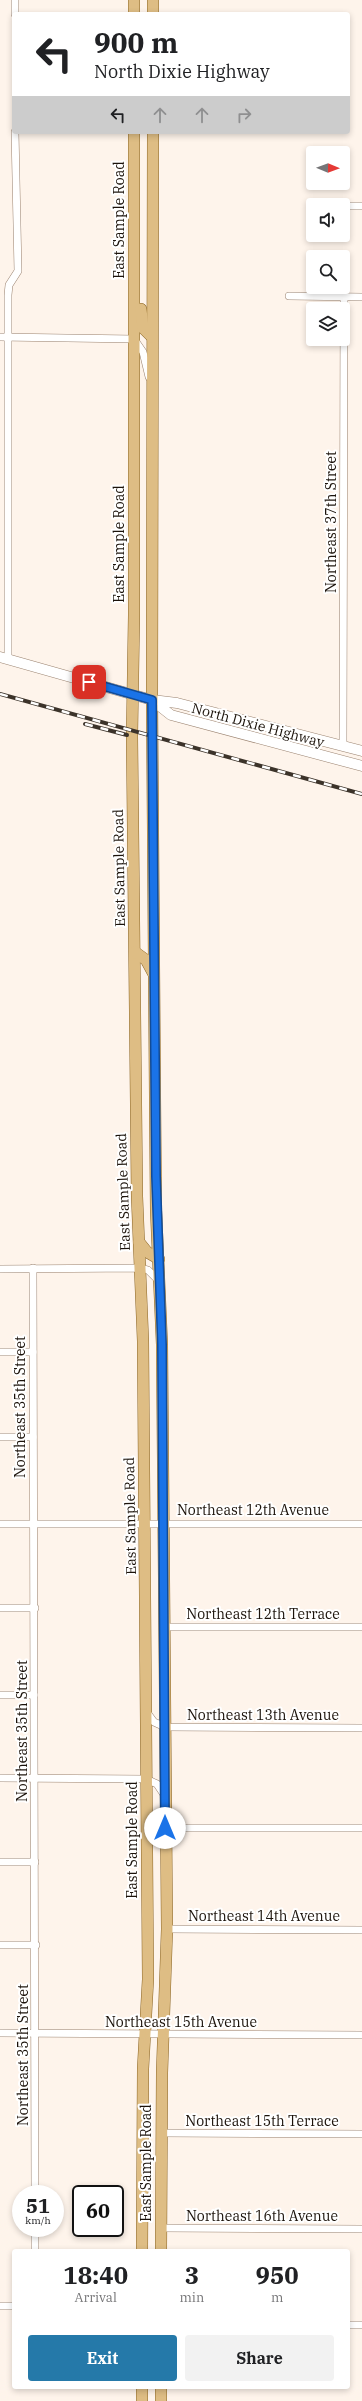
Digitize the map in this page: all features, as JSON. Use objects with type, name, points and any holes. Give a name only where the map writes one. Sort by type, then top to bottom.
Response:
[{"type":"main road","points":[[134,0],[134,12]]},
{"type":"main road","points":[[153,0],[153,12]]},
{"type":"main road","name":"East Sample Road","points":[[134,134],[134,635],[132,694],[137,1196],[141,1268],[145,1524],[148,1979],[143,2082],[142,2249]]},
{"type":"main road","name":"East Sample Road","points":[[153,134],[152,700],[154,976],[156,1176],[161,1283],[166,1929],[161,2133],[161,2249]]},
{"type":"main road","points":[[134,272],[140,290],[143,328],[152,337]]},
{"type":"main road","name":"North Dixie Highway","points":[[4,658],[152,700],[177,702],[362,751]]},
{"type":"main road","name":"North Dixie Highway","points":[[152,700],[171,715],[362,766]]},
{"type":"main road","points":[[135,952],[146,960],[154,976]]},
{"type":"main road","points":[[140,1242],[147,1252],[160,1258]]},
{"type":"main road","points":[[142,2389],[142,2401]]},
{"type":"main road","points":[[161,2389],[161,2401]]},
{"type":"street","points":[[14,0],[15,12]]},
{"type":"street","points":[[4,658],[4,337],[10,285],[18,271],[15,134]]},
{"type":"street","points":[[350,206],[362,206]]},
{"type":"street","points":[[289,296],[362,297]]},
{"type":"street","name":"Northeast 37th Street","points":[[343,746],[344,297]]},
{"type":"street","points":[[4,337],[134,338],[143,352],[152,386]]},
{"type":"street","points":[[0,1268],[141,1268],[148,1270],[161,1283]]},
{"type":"street","name":"Northeast 35th Street","points":[[33,1268],[36,1945],[35,2185]]},
{"type":"street","points":[[0,1352],[33,1352]]},
{"type":"street","points":[[0,1437],[33,1437]]},
{"type":"street","name":"Northeast 12th Avenue","points":[[0,1524],[362,1524]]},
{"type":"street","points":[[0,1608],[35,1608]]},
{"type":"street","name":"Northeast 12th Terrace","points":[[164,1627],[362,1627]]},
{"type":"street","points":[[0,1695],[34,1695]]},
{"type":"street","points":[[146,1711],[154,1722],[165,1727]]},
{"type":"street","name":"Northeast 13th Avenue","points":[[165,1727],[362,1728]]},
{"type":"street","points":[[0,1778],[146,1780],[157,1784],[165,1796]]},
{"type":"street","points":[[165,1828],[362,1828]]},
{"type":"street","points":[[0,1862],[35,1862]]},
{"type":"street","name":"Northeast 14th Avenue","points":[[166,1929],[362,1930]]},
{"type":"street","points":[[0,1945],[36,1945]]},
{"type":"street","name":"Northeast 15th Avenue","points":[[0,2033],[362,2035]]},
{"type":"street","name":"Northeast 15th Terrace","points":[[161,2133],[362,2134]]},
{"type":"street","name":"Northeast 16th Avenue","points":[[161,2228],[362,2229]]},
{"type":"street","points":[[35,2237],[35,2249]]},
{"type":"street","points":[[0,2306],[12,2306]]},
{"type":"street","points":[[350,2324],[362,2325]]},
{"type":"railway","points":[[0,694],[362,794]]},
{"type":"railway","points":[[85,724],[127,735]]},
{"type":"route","points":[[89,682],[152,700],[156,1210],[161,1290],[162,1345],[165,1828]]}]
